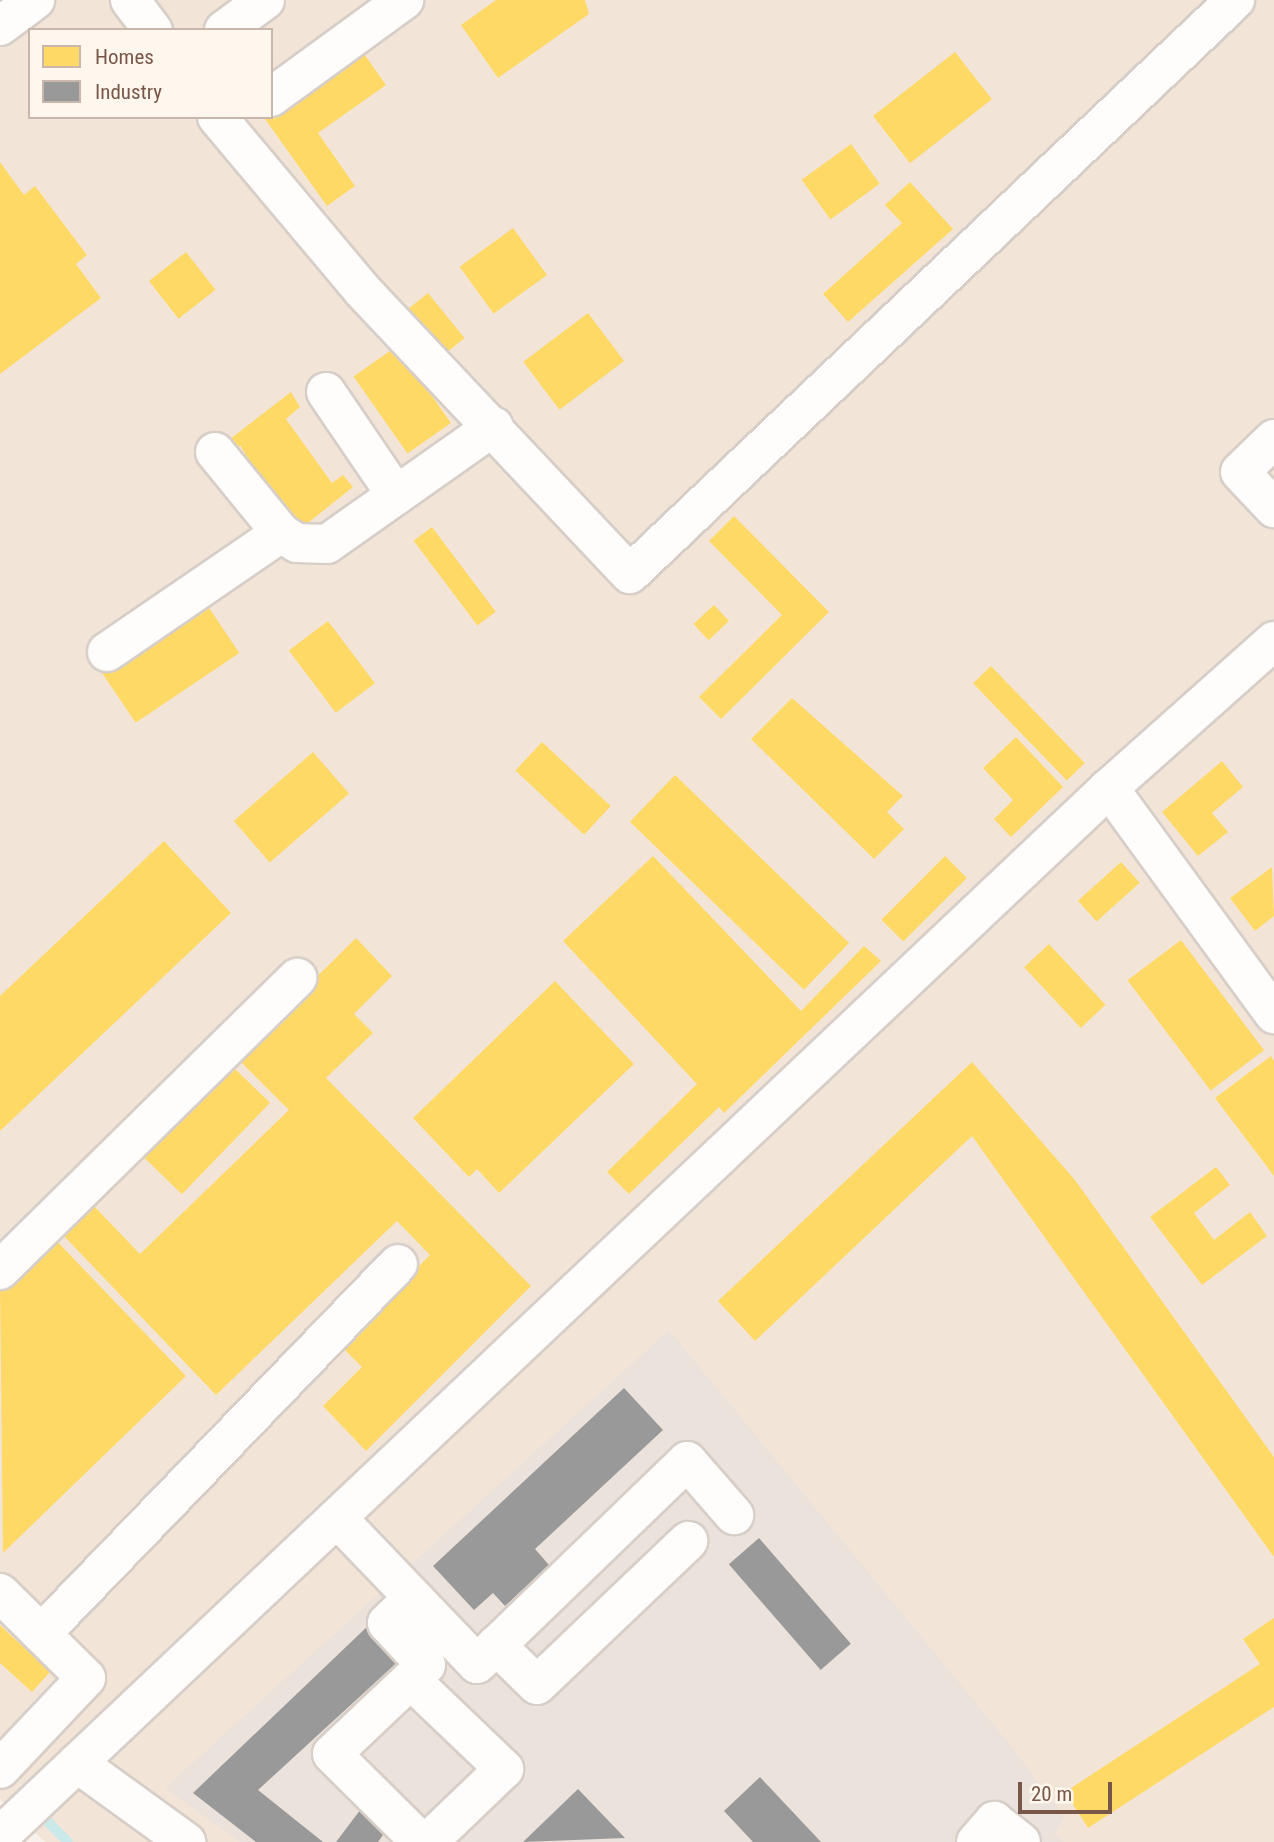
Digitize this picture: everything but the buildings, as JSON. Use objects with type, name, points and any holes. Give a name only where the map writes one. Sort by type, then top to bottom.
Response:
[{"type":"street","points":[[0,26],[35,0]]},
{"type":"street","points":[[130,0],[151,28]]},
{"type":"street","points":[[227,28],[265,0]]},
{"type":"street","points":[[273,96],[404,0]]},
{"type":"street","points":[[229,122],[362,290],[494,426],[630,574],[1235,0]]},
{"type":"street","points":[[326,392],[396,495]]},
{"type":"street","points":[[215,452],[281,533],[297,543],[327,544],[494,426]]},
{"type":"street","points":[[1274,439],[1240,472],[1274,508]]},
{"type":"street","points":[[107,652],[281,533]]},
{"type":"street","points":[[0,1836],[1109,789],[1274,641]]},
{"type":"street","points":[[1109,789],[1274,1014]]},
{"type":"street","points":[[0,1270],[297,978]]},
{"type":"street","points":[[41,1634],[398,1264]]},
{"type":"street","points":[[337,1518],[477,1664],[687,1461],[734,1515]]},
{"type":"street","points":[[496,1645],[537,1685],[688,1541]]},
{"type":"street","points":[[0,1593],[86,1678],[0,1769]]},
{"type":"street","points":[[413,1598],[387,1623],[426,1665],[332,1754],[421,1842]]},
{"type":"street","points":[[411,1680],[504,1769],[428,1842]]},
{"type":"street","points":[[71,1769],[186,1842]]},
{"type":"street","points":[[976,1842],[994,1821],[1021,1842]]},
{"type":"shaded area","points":[[0,0],[1274,0],[1274,1842],[45,1842],[0,1799]]},
{"type":"shaded area","points":[[669,1330],[1007,1741],[1064,1816],[1055,1835],[1064,1842],[240,1842],[165,1788]]},
{"type":"waterway","points":[[36,1810],[68,1842]]}]
